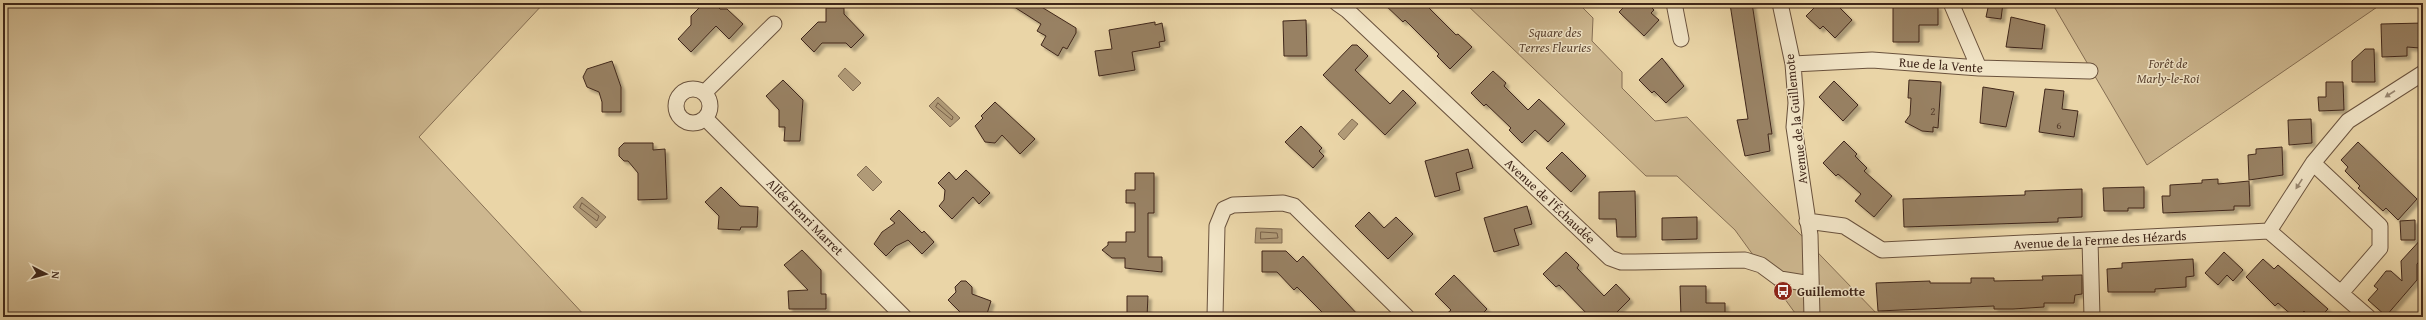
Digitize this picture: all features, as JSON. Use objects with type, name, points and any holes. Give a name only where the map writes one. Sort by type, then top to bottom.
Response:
[{"type":"street","name":"Avenue de l'Échaudée","points":[[1337,3],[1347,10],[1610,258],[1621,262],[1745,260],[1761,265],[1780,279],[1811,284]]},
{"type":"street","points":[[1674,3],[1681,39]]},
{"type":"street","name":"Avenue de la Guillemote","points":[[1780,3],[1793,64],[1796,103],[1794,127],[1810,235],[1812,317]]},
{"type":"street","points":[[1951,3],[1979,68]]},
{"type":"street","points":[[704,93],[774,24]]},
{"type":"street","name":"Rue de la Vente","points":[[1793,64],[1872,60],[1979,68],[2090,71]]},
{"type":"street","points":[[2368,317],[2269,231],[2313,163],[2348,121],[2423,73]]},
{"type":"street","points":[[691,88],[701,90],[709,98],[710,108],[705,118],[697,123],[688,123],[680,118],[675,110],[676,100],[681,92],[691,88]]},
{"type":"street","name":"Allée Henri Marret","points":[[705,118],[904,317]]},
{"type":"street","points":[[2313,163],[2380,226],[2380,248],[2341,293]]},
{"type":"street","points":[[1215,317],[1217,226],[1224,209],[1240,204],[1283,203],[1294,206],[1407,317]]},
{"type":"street","name":"Avenue de la Ferme des Hézards","points":[[1807,221],[1844,226],[1882,250],[2269,231]]},
{"type":"street","points":[[2090,240],[2092,317]]},
{"type":"green space","points":[[3,3],[544,3],[419,137],[586,317],[3,317]]},
{"type":"green space","name":"Square des Terres Fleuries","points":[[1465,3],[1578,3],[1593,18],[1592,41],[1622,72],[1622,88],[1655,121],[1687,117],[1880,317],[1807,317],[1795,313],[1735,230],[1677,176],[1646,176]]},
{"type":"green space","name":"Forêt de Marly-le-Roi","points":[[2052,3],[2383,3],[2147,165]]},
{"type":"water","points":[[845,68],[861,83],[853,91],[838,76]]},
{"type":"water","points":[[938,97],[960,118],[950,127],[929,106]]},
{"type":"water","points":[[1352,119],[1358,124],[1344,140],[1338,134]]},
{"type":"water","points":[[866,166],[882,182],[873,191],[857,175]]},
{"type":"water","points":[[582,197],[606,217],[596,228],[573,207]]},
{"type":"water","points":[[1256,228],[1282,229],[1282,243],[1255,243]]},
{"type":"building","points":[[704,3],[714,3],[720,9],[727,9],[743,24],[729,39],[716,26],[691,52],[678,39],[691,25],[691,16]]},
{"type":"building","points":[[1008,3],[1035,3],[1076,28],[1076,33],[1067,49],[1063,47],[1058,56],[1041,45],[1046,36],[1037,31],[1041,24]]},
{"type":"building","points":[[1383,3],[1424,3],[1456,35],[1458,34],[1472,47],[1450,69],[1437,56],[1439,54],[1405,20],[1403,22]]},
{"type":"building","points":[[1628,3],[1647,3],[1654,10],[1651,13],[1659,20],[1644,36],[1619,12]]},
{"type":"building","points":[[1752,3],[1772,134],[1768,134],[1770,151],[1745,156],[1737,120],[1748,119],[1730,4]]},
{"type":"building","points":[[1819,3],[1835,3],[1852,20],[1835,38],[1823,26],[1820,29],[1806,16]]},
{"type":"building","points":[[1989,3],[2003,3],[2001,19],[1986,17]]},
{"type":"building","points":[[1893,5],[1938,6],[1938,25],[1919,25],[1919,42],[1893,42]]},
{"type":"building","points":[[826,8],[844,8],[844,14],[864,35],[851,48],[846,43],[822,43],[814,52],[801,39],[818,22],[826,22]]},
{"type":"building","points":[[2011,17],[2045,25],[2042,49],[2006,47]]},
{"type":"building","points":[[1306,20],[1307,56],[1284,56],[1283,21]]},
{"type":"building","points":[[1155,22],[1155,25],[1162,23],[1165,41],[1159,42],[1160,47],[1132,52],[1135,70],[1099,76],[1095,51],[1112,49],[1109,30]]},
{"type":"building","points":[[2423,23],[2423,45],[2420,45],[2420,48],[2407,47],[2407,56],[2382,57],[2381,24]]},
{"type":"building","points":[[1352,45],[1357,45],[1368,56],[1355,70],[1390,104],[1403,90],[1416,103],[1385,135],[1323,75]]},
{"type":"building","points":[[2365,49],[2374,49],[2375,82],[2352,82],[2352,61]]},
{"type":"building","points":[[1662,58],[1684,86],[1666,103],[1654,91],[1652,93],[1639,80]]},
{"type":"building","points":[[612,61],[621,87],[621,112],[602,112],[602,102],[599,92],[587,87],[583,77],[587,69]]},
{"type":"building","points":[[1493,71],[1506,83],[1504,86],[1528,110],[1539,99],[1565,124],[1548,142],[1535,130],[1522,143],[1509,130],[1511,128],[1486,104],[1484,106],[1471,93]]},
{"type":"building","points":[[783,80],[803,100],[800,141],[784,141],[785,127],[779,127],[779,110],[766,96]]},
{"type":"building","points":[[1909,80],[1941,82],[1938,128],[1933,127],[1933,132],[1922,131],[1905,122],[1910,115],[1911,98],[1908,98]]},
{"type":"building","points":[[1834,81],[1858,105],[1843,121],[1819,97]]},
{"type":"building","points":[[2326,82],[2343,82],[2344,110],[2319,111],[2318,97],[2326,97]]},
{"type":"building","points":[[1983,87],[2014,92],[2006,127],[1980,123]]},
{"type":"building","points":[[2045,89],[2064,91],[2062,109],[2078,111],[2074,137],[2039,132]]},
{"type":"building","points":[[995,102],[1035,139],[1020,154],[1002,135],[995,143],[985,142],[975,126],[983,118],[981,116]]},
{"type":"building","points":[[2311,119],[2312,143],[2289,145],[2288,120]]},
{"type":"building","points":[[1301,126],[1322,148],[1319,151],[1324,156],[1313,168],[1285,142]]},
{"type":"building","points":[[1844,141],[1857,154],[1855,156],[1867,168],[1864,171],[1892,196],[1874,217],[1855,201],[1861,194],[1838,174],[1836,176],[1823,163]]},
{"type":"building","points":[[2358,142],[2417,199],[2398,220],[2386,208],[2383,211],[2358,188],[2360,186],[2345,171],[2348,167],[2341,160]]},
{"type":"building","points":[[624,143],[653,143],[653,150],[665,149],[667,199],[638,200],[638,173],[628,161],[624,161],[619,156],[619,148]]},
{"type":"building","points":[[2282,147],[2283,175],[2249,180],[2248,155],[2256,154],[2256,149]]},
{"type":"building","points":[[1468,149],[1473,168],[1456,173],[1460,190],[1435,197],[1425,161]]},
{"type":"building","points":[[1562,152],[1586,176],[1571,192],[1546,168]]},
{"type":"building","points":[[966,170],[990,193],[979,204],[973,197],[952,219],[939,206],[944,200],[945,190],[938,183],[949,172],[956,180]]},
{"type":"building","points":[[1135,173],[1154,173],[1154,213],[1148,213],[1148,257],[1162,257],[1162,272],[1125,268],[1125,258],[1112,258],[1102,250],[1108,245],[1108,242],[1126,242],[1126,232],[1135,232],[1135,203],[1126,203],[1126,190],[1135,190]]},
{"type":"building","points":[[2218,179],[2218,184],[2249,181],[2250,206],[2234,206],[2234,210],[2163,213],[2162,196],[2170,196],[2170,185],[2202,183],[2202,180]]},
{"type":"building","points":[[721,187],[740,206],[758,207],[757,227],[741,227],[740,230],[718,229],[719,216],[705,202]]},
{"type":"building","points":[[2144,187],[2144,208],[2128,208],[2128,211],[2104,211],[2103,188]]},
{"type":"building","points":[[2082,189],[2082,217],[2058,218],[2058,222],[1904,227],[1903,199],[2025,195],[2025,191]]},
{"type":"building","points":[[1635,191],[1636,237],[1617,237],[1616,219],[1599,219],[1599,192]]},
{"type":"building","points":[[1527,206],[1532,224],[1514,229],[1519,245],[1494,252],[1484,218]]},
{"type":"building","points":[[899,210],[922,233],[924,231],[934,242],[922,254],[908,240],[896,246],[886,256],[874,244],[882,232],[895,223],[890,219]]},
{"type":"building","points":[[1369,212],[1384,228],[1396,217],[1413,234],[1388,259],[1355,226]]},
{"type":"building","points":[[1697,217],[1697,239],[1662,240],[1662,218]]},
{"type":"building","points":[[2415,220],[2415,240],[2401,240],[2400,221]]},
{"type":"building","points":[[2423,237],[2423,257],[2417,264],[2417,280],[2386,316],[2368,300],[2378,289],[2374,286],[2386,271],[2391,271],[2402,281],[2401,261]]},
{"type":"building","points":[[802,250],[821,270],[821,294],[826,294],[826,309],[789,309],[788,291],[808,290],[784,265]]},
{"type":"building","points":[[1262,251],[1286,251],[1297,262],[1303,256],[1360,317],[1327,317],[1297,287],[1294,290],[1277,272],[1262,272]]},
{"type":"building","points":[[1566,252],[1579,265],[1577,268],[1604,296],[1616,284],[1630,299],[1612,317],[1590,317],[1559,285],[1556,287],[1543,274]]},
{"type":"building","points":[[2224,252],[2243,270],[2233,281],[2227,275],[2218,285],[2205,273]]},
{"type":"building","points":[[2193,259],[2194,276],[2186,277],[2186,287],[2155,289],[2155,292],[2108,292],[2107,269],[2122,268],[2122,263]]},
{"type":"building","points":[[2263,259],[2274,269],[2278,265],[2328,309],[2320,317],[2310,317],[2304,311],[2298,317],[2294,317],[2278,303],[2275,306],[2246,277]]},
{"type":"building","points":[[1454,275],[1487,309],[1479,317],[1443,317],[1451,310],[1435,294]]},
{"type":"building","points":[[2082,275],[2082,294],[2075,295],[2074,303],[2044,303],[2044,307],[2013,309],[1994,309],[1994,306],[1878,311],[1876,283],[1930,281],[1930,283],[1971,283],[1971,278],[1994,278],[1994,281],[2043,280],[2042,276]]},
{"type":"building","points":[[961,281],[966,281],[972,287],[972,294],[991,301],[986,317],[965,317],[948,300],[956,292],[955,287]]},
{"type":"building","points":[[1680,286],[1706,286],[1706,303],[1725,303],[1725,317],[1681,317]]},
{"type":"building","points":[[1127,296],[1148,296],[1147,317],[1127,317]]},
{"type":"place","name":"Guillemotte","points":[[1783,291]]}]
